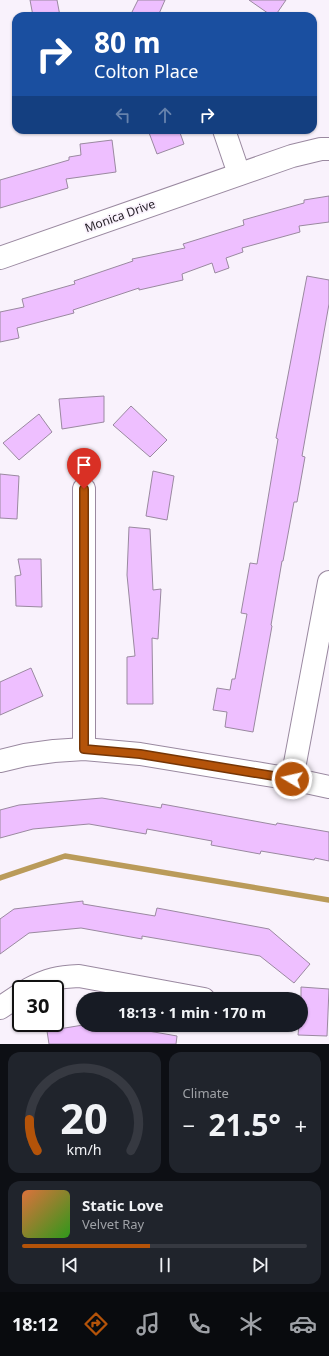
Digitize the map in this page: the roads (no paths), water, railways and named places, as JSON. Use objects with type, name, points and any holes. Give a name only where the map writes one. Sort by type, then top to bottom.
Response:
[{"type":"street","points":[[225,134],[239,174]]},
{"type":"street","name":"Monica Drive","points":[[0,258],[292,156],[322,149],[329,149]]},
{"type":"street","points":[[84,489],[84,749]]},
{"type":"street","points":[[292,779],[329,582]]},
{"type":"street","points":[[0,761],[25,755],[84,749],[140,754],[292,779],[329,787]]},
{"type":"street","points":[[49,980],[60,977],[79,976],[166,992]]},
{"type":"street","points":[[0,1008],[12,1000]]},
{"type":"waterway","points":[[0,878],[65,856],[329,900]]}]
